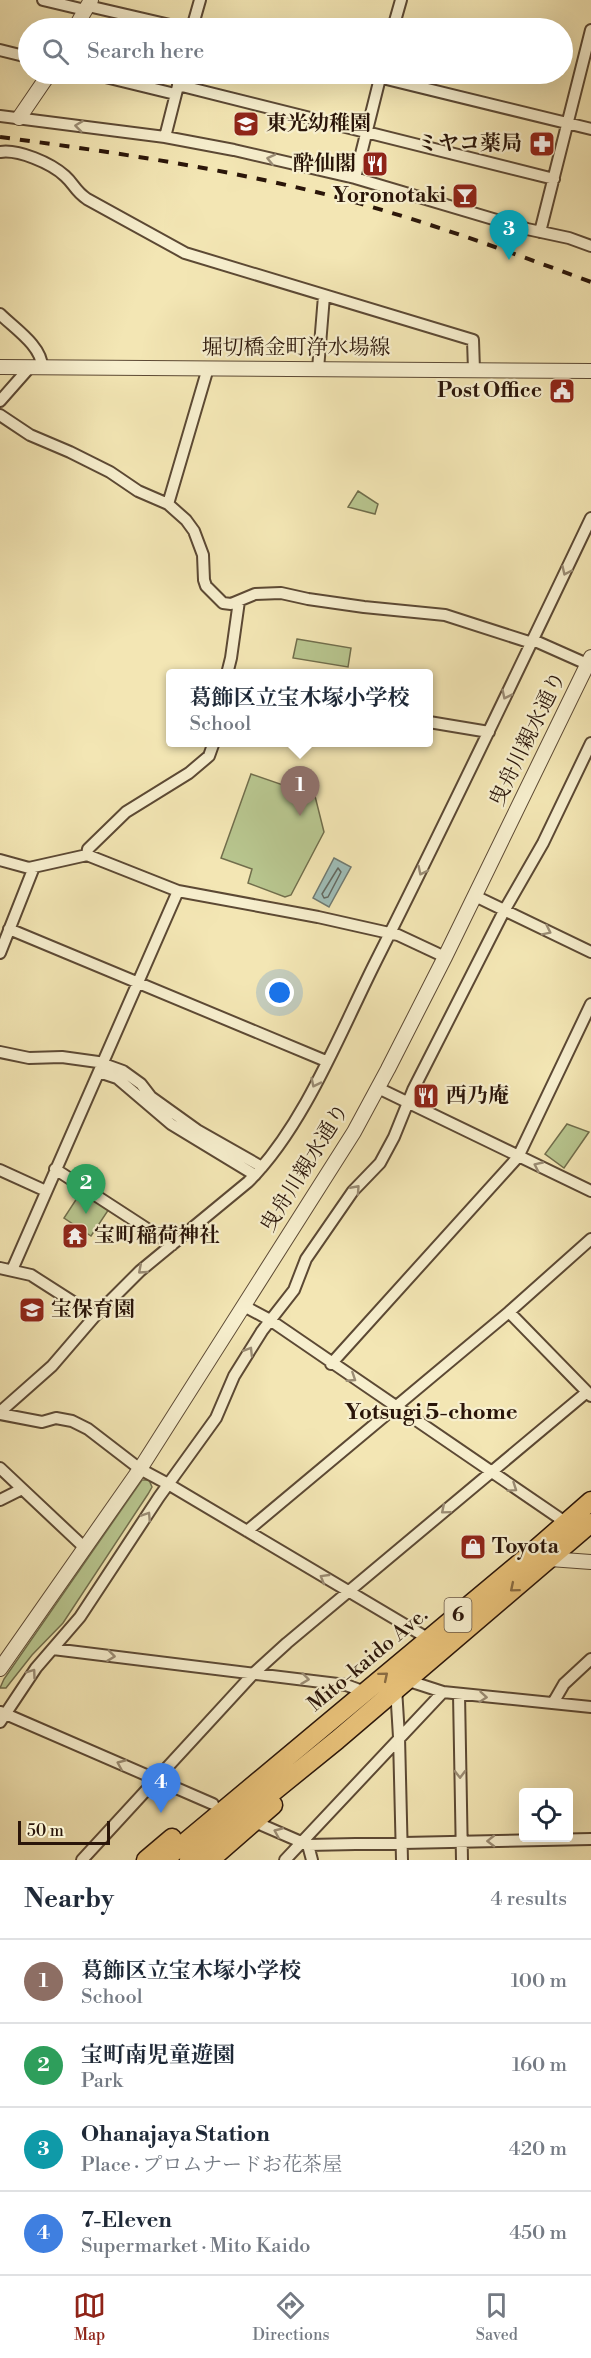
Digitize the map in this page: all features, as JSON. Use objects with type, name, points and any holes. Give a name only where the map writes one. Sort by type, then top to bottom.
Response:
[{"type":"highway","name":"Mito-kaido Ave.","points":[[561,1534],[591,1501]]},
{"type":"highway","name":"Mito-kaido Ave.","points":[[235,1812],[276,1755],[323,1727],[526,1557],[561,1534],[591,1523]]},
{"type":"highway","points":[[526,1557],[550,1559],[561,1534]]},
{"type":"highway","name":"Mito-kaido Ave.","points":[[235,1812],[299,1782],[337,1740],[550,1559]]},
{"type":"highway","points":[[146,1860],[235,1812]]},
{"type":"highway","points":[[164,1860],[235,1812]]},
{"type":"highway","points":[[189,1860],[235,1812]]},
{"type":"highway","points":[[210,1860],[235,1812]]},
{"type":"street","points":[[43,0],[88,5],[142,18]]},
{"type":"street","points":[[195,18],[200,0]]},
{"type":"street","points":[[396,18],[401,0]]},
{"type":"street","points":[[540,232],[591,30]]},
{"type":"street","points":[[0,50],[18,54]]},
{"type":"street","points":[[19,118],[42,84]]},
{"type":"street","points":[[165,137],[178,84],[554,179]]},
{"type":"street","points":[[355,178],[378,84]]},
{"type":"street","points":[[415,84],[591,129]]},
{"type":"street","points":[[0,116],[165,137],[234,150],[355,178],[459,210],[569,238],[591,246]]},
{"type":"street","points":[[0,152],[29,155],[65,176],[76,192],[87,200],[185,253],[473,340],[474,370]]},
{"type":"street","points":[[318,369],[324,296]]},
{"type":"street","points":[[0,314],[35,348],[40,356],[36,367],[0,401]]},
{"type":"street","name":"堀切橋金町浄水場線","points":[[0,367],[591,371]]},
{"type":"street","points":[[168,504],[208,368]]},
{"type":"street","points":[[0,415],[30,435],[70,452],[110,472],[138,491],[168,504],[186,519],[200,543],[206,586],[223,603],[231,604],[255,594],[281,592],[308,599],[364,607],[445,615],[533,641],[588,668]]},
{"type":"street","points":[[0,1413],[52,1366],[95,1316],[140,1271],[259,1171],[297,1117],[390,934],[591,518]]},
{"type":"street","points":[[228,669],[239,601]]},
{"type":"street","name":"曳舟川親水通り","points":[[0,1669],[140,1469],[317,1192],[378,1088],[588,668]]},
{"type":"street","points":[[433,723],[489,732]]},
{"type":"street","points":[[591,743],[543,843],[504,911],[380,1163],[352,1191],[306,1259],[294,1290],[270,1320],[234,1376],[216,1418],[168,1484],[80,1617],[36,1668],[2,1716],[235,1812],[305,1844],[591,1839]]},
{"type":"street","points":[[87,855],[88,849],[126,812],[189,773],[209,756],[212,747]]},
{"type":"street","points":[[0,860],[34,867],[87,855],[178,891],[318,916],[398,935],[445,957]]},
{"type":"street","points":[[0,953],[34,867]]},
{"type":"street","points":[[12,1270],[178,891]]},
{"type":"street","points":[[475,896],[591,952]]},
{"type":"street","points":[[9,929],[326,1061]]},
{"type":"street","points":[[331,1364],[518,1157],[591,1004]]},
{"type":"street","points":[[0,1052],[29,1058],[62,1057],[101,1067],[171,1124],[259,1171]]},
{"type":"street","points":[[378,1088],[591,1191]]},
{"type":"street","points":[[55,1169],[172,1245]]},
{"type":"street","points":[[0,1170],[46,1191]]},
{"type":"street","points":[[247,1531],[509,1312],[591,1239]]},
{"type":"street","points":[[0,1268],[31,1275],[95,1316]]},
{"type":"street","points":[[244,1306],[270,1320],[490,1472],[561,1534]]},
{"type":"street","points":[[82,1860],[254,1673],[490,1472],[589,1394],[509,1312]]},
{"type":"street","points":[[0,1413],[42,1422],[56,1418],[72,1421],[88,1429],[140,1469],[429,1639]]},
{"type":"street","points":[[0,1467],[85,1548]]},
{"type":"street","points":[[0,1500],[22,1489]]},
{"type":"street","points":[[550,1559],[591,1562]]},
{"type":"street","points":[[53,1649],[352,1686],[365,1692]]},
{"type":"street","points":[[553,1703],[564,1684],[591,1659]]},
{"type":"street","points":[[402,1860],[399,1737],[401,1684],[459,1694],[591,1707]]},
{"type":"street","points":[[285,1860],[305,1844],[399,1737],[443,1692]]},
{"type":"street","points":[[459,1694],[462,1860]]},
{"type":"street","points":[[305,1844],[312,1860]]},
{"type":"green space","points":[[358,491],[378,504],[375,514],[348,507]]},
{"type":"green space","points":[[297,639],[351,648],[348,667],[293,658]]},
{"type":"green space","points":[[251,774],[315,796],[324,832],[291,895],[285,897],[248,883],[252,869],[221,858]]},
{"type":"green space","points":[[567,1124],[589,1132],[564,1168],[545,1154]]},
{"type":"green space","points":[[81,1192],[109,1209],[91,1236],[64,1218]]},
{"type":"green space","points":[[142,1480],[149,1480],[152,1487],[63,1623],[32,1655],[6,1688],[0,1688],[4,1679]]},
{"type":"water","points":[[334,858],[351,867],[329,907],[313,898]]},
{"type":"railway","points":[[0,137],[209,169],[332,196],[430,225],[591,282]]},
{"type":"place","name":"東光幼稚園","points":[[246,124]]},
{"type":"place","name":"ミヤコ薬局","points":[[542,144]]},
{"type":"place","name":"酔仙閣","points":[[375,164]]},
{"type":"place","name":"Yoronotaki","points":[[465,196]]},
{"type":"place","name":"Ohanajaya Station","points":[[509,260]]},
{"type":"place","name":"Post Office","points":[[562,391]]},
{"type":"place","name":"葛飾区立宝木塚小学校","points":[[300,816]]},
{"type":"place","name":"西乃庵","points":[[426,1096]]},
{"type":"place","name":"宝町南児童遊園","points":[[86,1214]]},
{"type":"place","name":"宝町稲荷神社","points":[[75,1236]]},
{"type":"place","name":"宝保育園","points":[[32,1310]]},
{"type":"place","name":"Toyota","points":[[473,1547]]},
{"type":"place","name":"7-Eleven","points":[[161,1813]]},
{"type":"district","name":"Yotsugi 5-chome","points":[[431,1412]]}]
